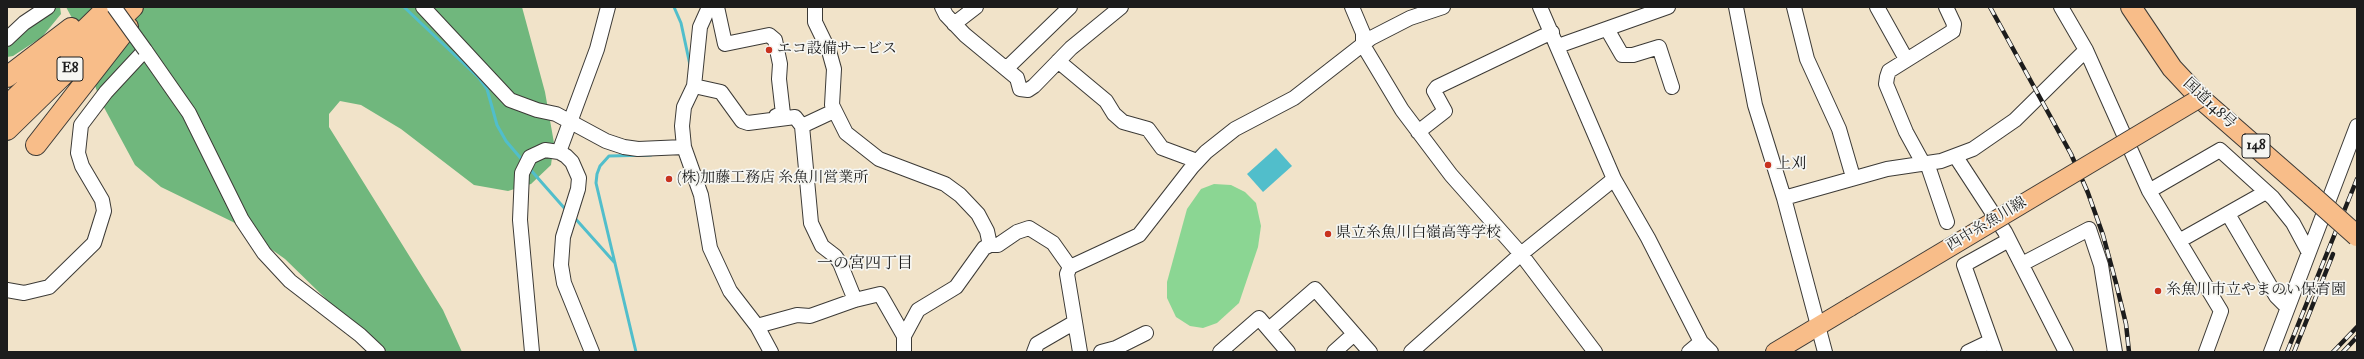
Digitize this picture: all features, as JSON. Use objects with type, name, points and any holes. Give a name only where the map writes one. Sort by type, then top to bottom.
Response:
[{"type":"highway","points":[[7,76],[38,55],[95,7]]},
{"type":"highway","name":"E8","points":[[7,106],[108,7]]},
{"type":"highway","name":"E8","points":[[7,130],[133,7]]},
{"type":"highway","points":[[36,145],[144,7]]},
{"type":"highway","name":"国道148号","points":[[2131,7],[2172,68],[2200,98],[2312,194],[2357,236]]},
{"type":"main road","name":"西中糸魚川線","points":[[1774,352],[2200,98]]},
{"type":"street","points":[[7,39],[24,23],[48,7]]},
{"type":"street","points":[[114,7],[146,50],[189,113],[242,220],[264,253],[290,281],[360,335],[378,352]]},
{"type":"street","points":[[423,7],[510,100],[537,110],[556,114],[606,141],[624,147],[638,150],[684,147]]},
{"type":"street","points":[[559,152],[596,49],[608,7]]},
{"type":"street","points":[[709,7],[700,27],[694,86],[684,107],[684,147],[701,195],[710,248],[730,290],[757,326],[772,352]]},
{"type":"street","points":[[717,7],[725,44],[769,35],[775,40],[780,64],[783,114],[776,116],[775,119]]},
{"type":"street","points":[[815,7],[815,22],[830,51],[834,69],[834,111],[846,133],[879,159],[945,184],[960,194],[978,214],[987,231],[990,245]]},
{"type":"street","points":[[942,7],[954,24],[1017,78],[1020,89],[1028,90],[1034,86],[1071,48],[1121,7]]},
{"type":"street","points":[[954,24],[976,7]]},
{"type":"street","points":[[1007,68],[1070,7]]},
{"type":"street","points":[[1352,7],[1364,33],[1363,45],[1402,110],[1452,175],[1521,254],[1595,352]]},
{"type":"street","points":[[1080,352],[1067,274],[1070,267],[1139,235],[1197,161],[1235,129],[1294,98],[1363,45],[1410,18],[1443,7]]},
{"type":"street","points":[[1540,7],[1614,178],[1648,238],[1701,342],[1711,352]]},
{"type":"street","points":[[1558,46],[1607,30],[1668,7]]},
{"type":"street","points":[[1736,7],[1755,105],[1784,198],[1825,352]]},
{"type":"street","points":[[1794,7],[1807,59],[1839,129],[1853,177]]},
{"type":"street","points":[[1877,7],[1906,59]]},
{"type":"street","points":[[1946,7],[1954,24],[1953,31],[1889,71],[1886,84],[1906,132],[1925,163],[1947,222]]},
{"type":"street","points":[[2060,7],[2086,50],[2149,191],[2221,311],[2206,352]]},
{"type":"street","points":[[1607,30],[1622,55],[1633,55],[1659,47],[1672,87]]},
{"type":"street","points":[[1418,132],[1445,111],[1434,91],[1437,87],[1552,32]]},
{"type":"street","points":[[7,290],[24,293],[49,287],[94,243],[104,211],[102,200],[82,166],[78,153],[81,125],[106,92],[146,50]]},
{"type":"street","points":[[1784,198],[1853,177],[1956,157],[1986,140],[2015,120],[2086,50]]},
{"type":"street","points":[[1058,61],[1106,101],[1114,114],[1123,122],[1148,129],[1162,148],[1197,161]]},
{"type":"street","points":[[694,86],[721,92],[742,121],[748,123],[796,117],[802,126],[811,223],[822,246],[835,256],[840,263],[855,300]]},
{"type":"street","points":[[802,126],[834,111]]},
{"type":"street","points":[[2271,352],[2308,251],[2357,126]]},
{"type":"street","points":[[532,352],[520,220],[522,173],[524,164],[536,152],[545,150],[559,152],[572,162],[579,178],[578,189],[563,237],[562,269],[564,282],[592,352]]},
{"type":"street","points":[[2149,191],[2220,150],[2266,192],[2293,223],[2308,251]]},
{"type":"street","points":[[1956,157],[2009,240],[2066,352]]},
{"type":"street","points":[[1412,352],[1521,254],[1614,178]]},
{"type":"street","points":[[2179,241],[2266,192]]},
{"type":"street","points":[[2228,214],[2276,296],[2287,307]]},
{"type":"street","points":[[904,352],[904,336],[918,310],[956,287],[979,252],[990,245],[998,245],[1017,232],[1029,228],[1053,243],[1070,267]]},
{"type":"street","points":[[2022,264],[2089,229],[2101,265],[2115,352]]},
{"type":"street","points":[[1968,352],[1993,347],[1964,265],[2009,240]]},
{"type":"street","points":[[1269,329],[1315,289],[1370,352]]},
{"type":"street","points":[[757,326],[797,315],[810,316],[855,300],[880,294],[904,336]]},
{"type":"street","points":[[1220,352],[1259,318],[1288,352]]},
{"type":"street","points":[[1034,352],[1038,344],[1075,322]]},
{"type":"street","points":[[1101,352],[1116,348],[1146,333]]},
{"type":"street","points":[[1334,352],[1354,334]]},
{"type":"street","points":[[1689,352],[1701,342]]},
{"type":"green space","points":[[60,7],[61,14],[42,37],[13,56],[7,57],[7,46],[24,28],[53,8]]},
{"type":"green space","points":[[66,7],[522,7],[545,92],[554,143],[551,165],[531,184],[508,191],[474,185],[401,129],[361,105],[340,101],[329,114],[329,127],[443,310],[462,352],[366,352],[324,297],[285,259],[233,222],[161,187],[135,165],[100,100],[83,51],[78,29]]},
{"type":"green space","points":[[1214,184],[1231,185],[1245,192],[1256,203],[1261,226],[1258,247],[1239,303],[1217,323],[1203,328],[1190,326],[1176,317],[1167,298],[1167,282],[1187,209],[1201,189]]},
{"type":"water","points":[[1276,148],[1292,166],[1263,192],[1247,174]]},
{"type":"waterway","points":[[404,7],[479,78],[487,89],[497,125],[506,141],[524,162]]},
{"type":"waterway","points":[[674,7],[681,23],[690,65]]},
{"type":"waterway","points":[[636,352],[596,183],[600,166],[609,156],[651,155]]},
{"type":"waterway","points":[[529,168],[566,210]]},
{"type":"waterway","points":[[573,216],[615,263]]},
{"type":"railway","points":[[1990,7],[2071,154],[2088,193],[2103,235],[2116,283],[2126,324],[2129,352]]},
{"type":"railway","points":[[2287,352],[2357,179]]},
{"type":"railway","points":[[2294,352],[2333,254]]},
{"type":"railway","points":[[2333,352],[2357,327]]},
{"type":"railway","points":[[2343,352],[2357,337]]},
{"type":"place","name":"エコ設備サービス","points":[[769,50]]},
{"type":"place","name":"上刈","points":[[1768,165]]},
{"type":"place","name":"(株)加藤工務店 糸魚川営業所","points":[[669,179]]},
{"type":"place","name":"県立糸魚川白嶺高等学校","points":[[1328,234]]},
{"type":"place","name":"糸魚川市立やまのい保育園","points":[[2158,291]]},
{"type":"district","name":"一の宮四丁目","points":[[865,265]]}]
